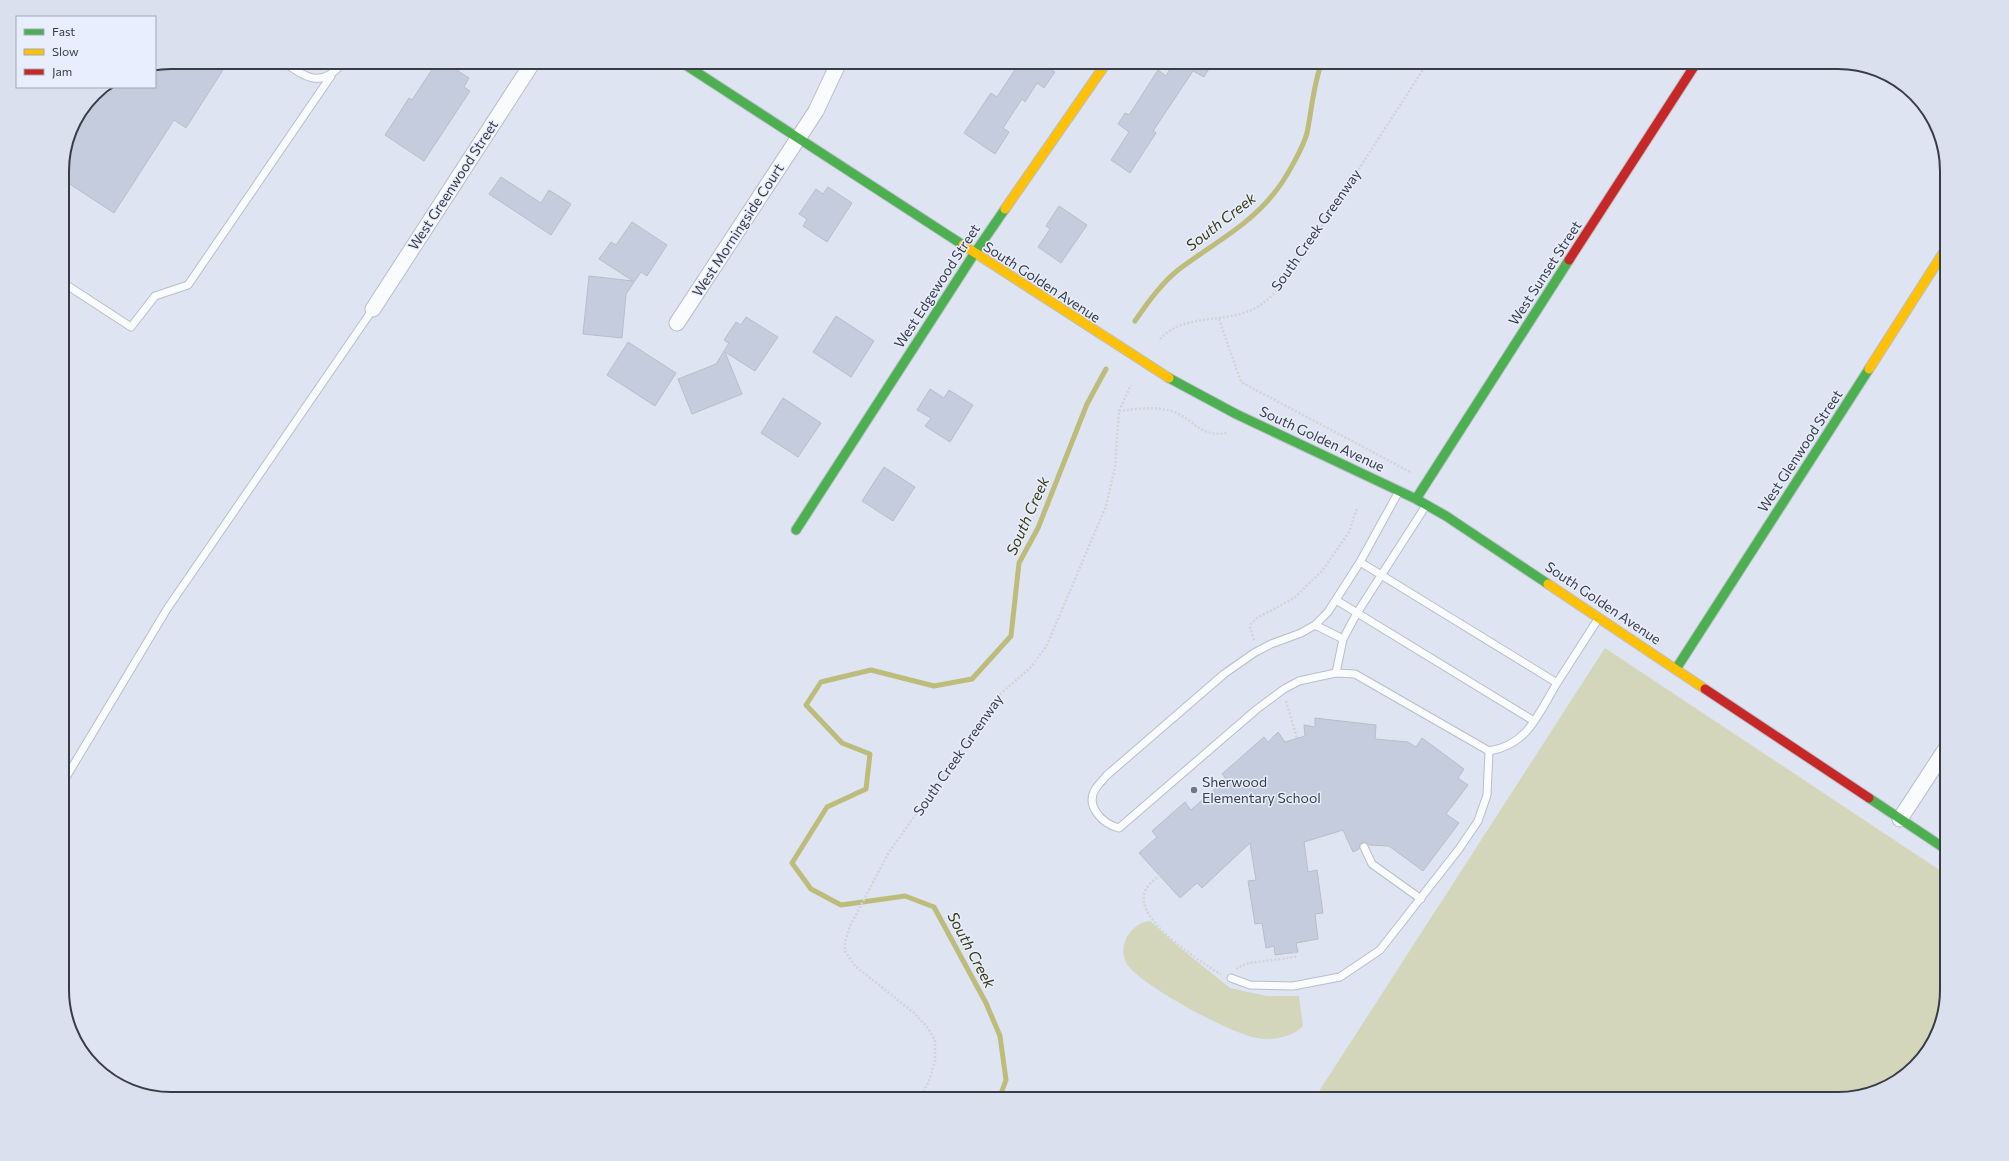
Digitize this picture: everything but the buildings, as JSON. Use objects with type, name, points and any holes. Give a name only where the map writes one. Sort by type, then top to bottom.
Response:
[{"type":"street","name":"West Greenwood Street","points":[[373,309],[528,69]]},
{"type":"street","name":"South Golden Avenue","points":[[692,69],[1095,334],[1180,385],[1236,414],[1416,499],[1476,535],[1940,845]]},
{"type":"street","name":"West Morningside Court","points":[[677,323],[816,111],[835,69]]},
{"type":"street","name":"West Edgewood Street","points":[[796,530],[974,254],[1103,69]]},
{"type":"street","name":"West Sunset Street","points":[[1416,499],[1692,69]]},
{"type":"street","name":"West Glenwood Street","points":[[1676,669],[1940,258]]},
{"type":"street","points":[[1900,819],[1940,758]]},
{"type":"lane","points":[[294,69],[304,76],[317,80],[331,76]]},
{"type":"lane","points":[[69,287],[131,327],[155,296],[188,285],[337,69]]},
{"type":"lane","points":[[69,772],[168,609],[373,309]]},
{"type":"lane","points":[[1399,491],[1360,562],[1328,612],[1315,625],[1301,633],[1260,650],[1224,674],[1106,776],[1095,789],[1092,800],[1095,810],[1101,820],[1110,826],[1119,828],[1257,708],[1298,681],[1336,673],[1355,674],[1489,751],[1503,749],[1528,732],[1599,617]]},
{"type":"lane","points":[[1336,673],[1343,639],[1357,613],[1426,505]]},
{"type":"lane","points":[[1360,562],[1557,683]]},
{"type":"lane","points":[[1336,600],[1534,721]]},
{"type":"lane","points":[[1315,625],[1343,639]]},
{"type":"lane","points":[[1231,978],[1250,985],[1293,986],[1340,977],[1380,950],[1421,899],[1478,821],[1487,795],[1489,751]]},
{"type":"lane","points":[[1364,847],[1372,864],[1421,899]]},
{"type":"path","name":"South Creek Greenway","points":[[1160,339],[1167,331],[1184,323],[1219,319],[1252,310],[1266,301],[1276,291],[1314,238],[1423,69]]},
{"type":"path","points":[[1219,319],[1241,382],[1412,473],[1416,466],[1431,475]]},
{"type":"path","name":"South Creek Greenway","points":[[924,1092],[929,1081],[935,1061],[935,1040],[928,1028],[914,1013],[855,966],[845,951],[845,942],[850,926],[889,852],[996,698],[1031,668],[1047,645],[1106,506],[1115,467],[1119,411],[1131,385]]},
{"type":"path","points":[[1119,411],[1154,408],[1172,411],[1203,431],[1217,435],[1227,433]]},
{"type":"path","points":[[1254,640],[1250,628],[1252,624],[1257,618],[1294,598],[1322,571],[1349,532],[1357,508]]},
{"type":"path","points":[[1285,696],[1297,738]]},
{"type":"path","points":[[1160,875],[1146,889],[1144,896],[1147,914],[1179,945],[1215,971],[1231,978],[1238,967],[1242,965],[1295,957],[1294,952]]},
{"type":"green space","points":[[1605,648],[1940,870],[1940,990],[1937,1016],[1926,1041],[1910,1062],[1889,1078],[1864,1089],[1838,1092],[1319,1092]]},
{"type":"green space","points":[[1150,921],[1179,947],[1230,988],[1267,996],[1299,996],[1303,1026],[1294,1033],[1282,1037],[1269,1039],[1257,1038],[1228,1028],[1209,1019],[1153,986],[1129,967],[1123,953],[1126,938],[1130,932],[1142,923]]},
{"type":"waterway","name":"South Creek","points":[[1135,321],[1155,294],[1172,275],[1242,225],[1265,204],[1279,187],[1293,164],[1305,139],[1320,69]]},
{"type":"waterway","name":"South Creek","points":[[1002,1092],[1006,1080],[1000,1036],[986,1003],[934,907],[905,896],[841,905],[811,889],[792,863],[827,807],[866,789],[870,754],[842,743],[806,705],[821,682],[871,670],[934,686],[972,679],[1011,636],[1019,563],[1038,528],[1087,404],[1106,369]]},
{"type":"traffic: fast","points":[[692,69],[963,245]]},
{"type":"traffic: fast","points":[[796,530],[974,254],[1005,209]]},
{"type":"traffic: fast","points":[[1416,499],[1569,260]]},
{"type":"traffic: fast","points":[[1676,669],[1869,369]]},
{"type":"traffic: fast","points":[[1169,378],[1236,414],[1416,499],[1446,516],[1548,584]]},
{"type":"traffic: fast","points":[[1869,798],[1940,845]]},
{"type":"traffic: slow","points":[[1005,209],[1102,69]]},
{"type":"traffic: slow","points":[[963,245],[1169,378]]},
{"type":"traffic: slow","points":[[1869,369],[1940,258]]},
{"type":"traffic: slow","points":[[1548,584],[1705,689]]},
{"type":"traffic: jam","points":[[1569,260],[1692,69]]},
{"type":"traffic: jam","points":[[1705,689],[1869,798]]},
{"type":"place","name":"Sherwood Elementary School","points":[[1194,790]]}]
